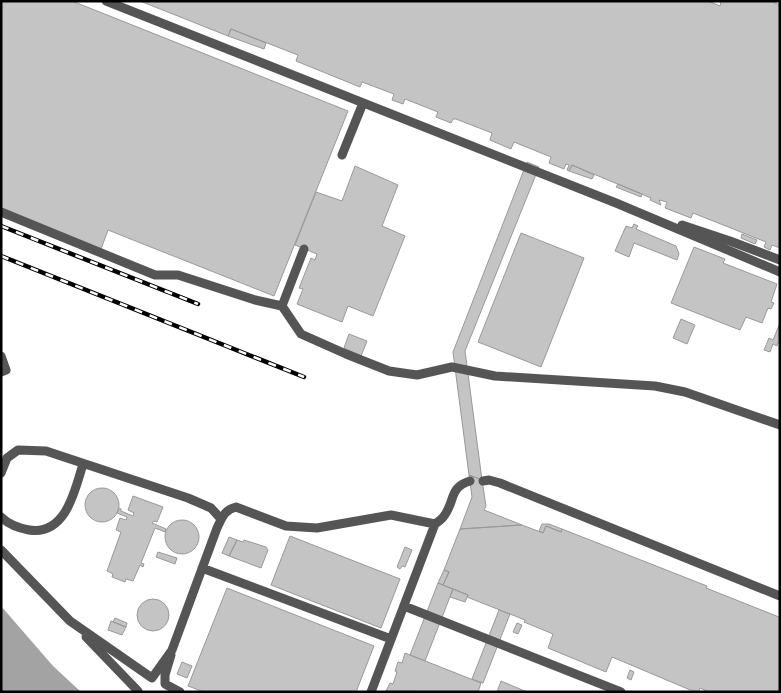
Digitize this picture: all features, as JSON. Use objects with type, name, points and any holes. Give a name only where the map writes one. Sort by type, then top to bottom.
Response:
[{"type":"lane","points":[[106,1],[616,203],[780,272]]},
{"type":"lane","points":[[342,155],[363,103]]},
{"type":"lane","points":[[616,203],[730,241],[780,260]]},
{"type":"lane","points":[[1,212],[155,275],[178,275],[255,300],[282,306],[301,334],[390,371],[417,375],[452,367],[495,376],[654,386],[685,392],[780,425]]},
{"type":"lane","points":[[282,306],[304,249]]},
{"type":"lane","points":[[1,356],[6,370],[1,372]]},
{"type":"lane","points":[[1,473],[7,458],[18,450],[46,452],[188,498],[211,508],[222,518]]},
{"type":"lane","points":[[1,517],[7,523],[19,528],[37,531],[52,525],[70,506],[83,464]]},
{"type":"lane","points":[[371,692],[435,524],[444,516],[455,490],[460,484],[470,481]]},
{"type":"lane","points":[[483,481],[500,482],[780,596]]},
{"type":"lane","points":[[166,688],[165,675],[172,650],[222,518],[229,509],[236,507],[286,526],[317,528],[391,515],[435,524]]},
{"type":"lane","points":[[1,550],[138,691],[143,682],[152,678],[172,650]]},
{"type":"lane","points":[[202,568],[391,639]]},
{"type":"lane","points":[[404,606],[621,692]]},
{"type":"lane","points":[[70,621],[152,678],[157,679],[166,688],[180,692]]},
{"type":"shaded area","points":[[1,606],[53,666],[81,692],[1,692]]},
{"type":"building","points":[[1,1],[72,1],[348,111],[274,296],[108,230],[101,249],[1,210]]},
{"type":"building","points":[[140,1],[708,1],[720,6],[721,1],[770,1],[780,5],[780,248],[772,245],[770,250],[764,247],[766,242],[693,213],[691,218],[665,208],[667,202],[659,200],[661,205],[650,200],[651,198],[572,165],[569,171],[567,170],[569,165],[566,164],[564,169],[549,163],[551,157],[514,142],[511,149],[490,140],[492,133],[456,119],[453,119],[451,123],[436,117],[438,112],[405,99],[403,104],[392,100],[394,94],[362,82],[360,87],[296,61],[298,55],[231,29],[228,36]]},
{"type":"building","points":[[231,29],[266,43],[264,49],[228,36]]},
{"type":"building","points":[[527,162],[539,167],[465,351],[482,480],[469,475],[453,352]]},
{"type":"building","points":[[572,165],[594,175],[592,179],[569,171]]},
{"type":"building","points":[[355,166],[398,185],[382,226],[405,236],[373,316],[348,306],[342,322],[297,304],[303,289],[299,288],[311,258],[315,260],[317,254],[295,245],[316,192],[342,201]]},
{"type":"building","points":[[618,184],[642,194],[641,197],[616,187]]},
{"type":"building","points":[[634,224],[638,226],[636,229],[676,246],[679,254],[677,260],[634,243],[629,257],[615,251],[626,226],[632,228]]},
{"type":"building","points":[[521,233],[584,258],[541,367],[478,342]]},
{"type":"building","points":[[742,234],[757,240],[755,244],[741,238]]},
{"type":"building","points":[[694,247],[725,259],[723,263],[777,284],[771,302],[774,303],[771,309],[768,308],[762,323],[746,317],[740,330],[671,303]]},
{"type":"building","points":[[681,319],[695,325],[687,344],[673,338]]},
{"type":"building","points":[[780,323],[780,343],[778,342],[777,346],[773,344],[770,352],[764,350],[769,338],[773,340]]},
{"type":"building","points":[[349,334],[367,341],[361,356],[344,348]]},
{"type":"building","points":[[469,475],[482,480],[486,506],[484,510],[522,525],[460,529],[472,497]]},
{"type":"building","points":[[102,488],[109,489],[114,493],[118,498],[118,512],[114,517],[109,521],[102,522],[95,521],[90,517],[86,512],[85,505],[86,498],[90,493],[95,489]]},
{"type":"building","points":[[133,496],[163,507],[157,522],[154,521],[152,523],[166,529],[165,532],[155,528],[141,563],[144,564],[143,567],[140,565],[133,581],[126,579],[125,582],[112,577],[113,574],[107,571],[121,532],[116,530],[120,518],[126,520],[127,517],[117,513],[119,508],[121,511],[133,516],[134,513],[128,510]]},
{"type":"building","points":[[182,520],[189,521],[194,525],[198,530],[198,544],[194,549],[189,553],[182,554],[175,553],[170,549],[166,544],[165,537],[166,530],[170,525],[175,521]]},
{"type":"building","points":[[542,524],[549,524],[562,529],[561,532],[546,526],[543,533],[539,531]]},
{"type":"building","points":[[522,525],[543,533],[546,526],[561,532],[562,529],[707,586],[706,588],[779,617],[780,615],[780,692],[709,692],[700,688],[699,692],[695,692],[612,657],[606,672],[548,648],[553,634],[443,585],[449,572],[444,570],[460,529]]},
{"type":"building","points":[[290,536],[400,579],[381,628],[271,585]]},
{"type":"building","points":[[229,537],[237,540],[229,556],[222,553]]},
{"type":"building","points":[[237,540],[243,542],[244,540],[266,547],[268,550],[261,568],[229,556]]},
{"type":"building","points":[[405,547],[412,550],[405,567],[402,566],[400,569],[397,567]]},
{"type":"building","points":[[158,552],[177,558],[175,564],[156,557]]},
{"type":"building","points":[[444,570],[449,572],[443,585],[438,583]]},
{"type":"building","points":[[438,583],[453,589],[425,661],[410,655]]},
{"type":"building","points":[[227,588],[374,646],[356,692],[204,692],[188,686]]},
{"type":"building","points":[[453,589],[468,595],[465,602],[450,597]]},
{"type":"building","points":[[153,599],[159,600],[164,604],[168,609],[168,621],[164,626],[159,630],[153,631],[147,630],[142,626],[138,621],[137,615],[138,609],[142,604],[147,600]]},
{"type":"building","points":[[499,610],[510,614],[483,683],[472,679]]},
{"type":"building","points":[[115,618],[127,623],[126,627],[113,622]]},
{"type":"building","points":[[111,621],[126,627],[122,635],[108,630]]},
{"type":"building","points":[[517,623],[522,625],[518,634],[513,632]]},
{"type":"building","points":[[405,653],[481,683],[478,692],[386,691],[390,683],[393,684],[398,662],[402,663]]},
{"type":"building","points":[[182,662],[192,666],[187,678],[177,674]]},
{"type":"building","points":[[630,670],[634,672],[631,680],[627,678]]},
{"type":"building","points":[[501,681],[527,692],[497,692]]},
{"type":"railway","points":[[1,226],[198,304]]},
{"type":"railway","points":[[1,256],[304,377]]}]
